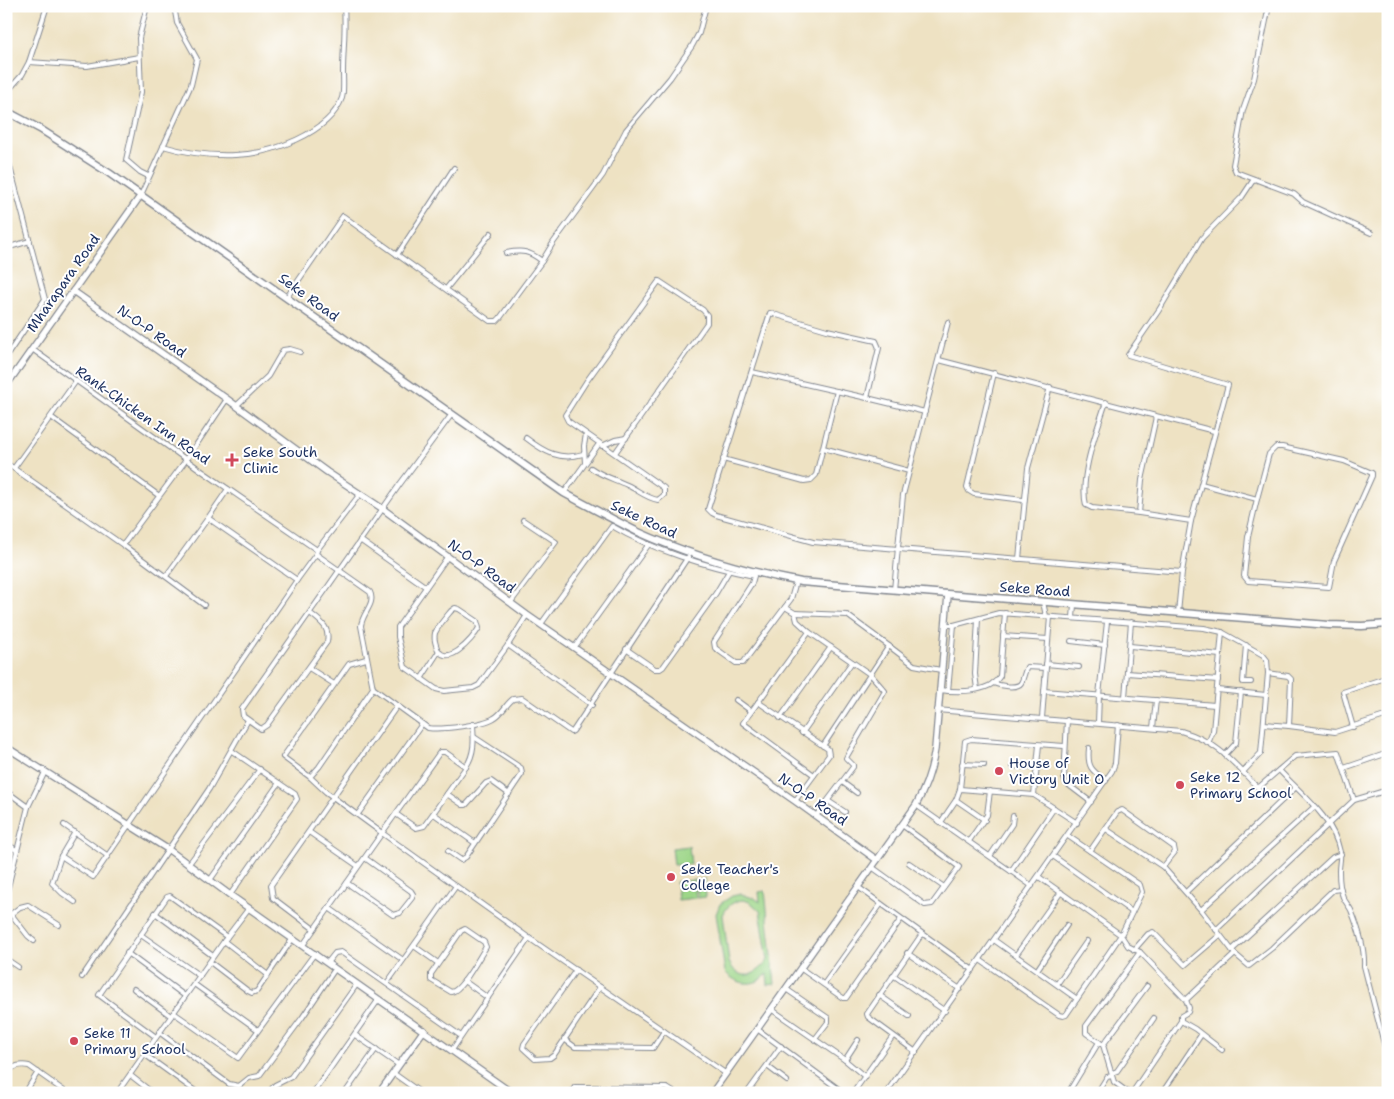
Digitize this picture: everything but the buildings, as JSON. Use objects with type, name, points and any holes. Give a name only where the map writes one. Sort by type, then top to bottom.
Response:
[{"type":"main road","name":"Seke Road","points":[[6,111],[40,129],[141,195],[564,493],[635,530],[703,558],[741,569],[801,582],[1329,625],[1362,626],[1388,624]]},
{"type":"street","points":[[6,93],[22,75],[29,62],[46,7],[40,6]]},
{"type":"street","points":[[146,6],[139,38],[141,92],[126,160],[148,176]]},
{"type":"street","points":[[141,195],[191,85],[197,59],[177,23],[174,6]]},
{"type":"street","points":[[163,146],[185,152],[236,155],[268,150],[306,136],[324,124],[330,119],[342,98],[344,6]]},
{"type":"street","points":[[287,297],[343,216],[490,321],[496,321],[604,175],[626,130],[667,82],[692,46],[699,33],[706,6]]},
{"type":"street","points":[[1269,6],[1254,79],[1243,110],[1233,165],[1236,172],[1294,194],[1303,202],[1371,234]]},
{"type":"street","points":[[29,62],[87,66],[139,57]]},
{"type":"street","points":[[6,152],[45,298],[6,357]]},
{"type":"street","points":[[397,255],[454,168]]},
{"type":"street","points":[[1178,613],[1182,572],[1191,522],[1214,431],[1228,385],[1128,355],[1159,310],[1202,238],[1242,198],[1254,179]]},
{"type":"street","name":"Mharapara Road","points":[[6,386],[141,195]]},
{"type":"street","points":[[446,289],[491,233]]},
{"type":"street","points":[[6,248],[30,241]]},
{"type":"street","points":[[506,253],[526,251],[542,261]]},
{"type":"street","points":[[591,468],[605,477],[626,485],[651,499],[662,498],[665,491],[664,488],[600,445],[566,419],[566,412],[659,281],[703,310],[707,315],[707,323],[615,454]]},
{"type":"street","name":"N-O-P Road","points":[[73,290],[327,472],[383,508],[527,615],[877,860]]},
{"type":"street","points":[[867,398],[879,348],[876,341],[826,330],[770,313],[708,507],[712,514],[813,542],[1182,572]]},
{"type":"street","points":[[894,590],[902,505],[909,470],[948,322]]},
{"type":"street","name":"Rank-Chicken Inn Road","points":[[32,349],[317,552],[370,592],[372,601],[363,617],[361,626],[366,659]]},
{"type":"street","points":[[236,406],[268,376],[284,350],[290,349],[300,352]]},
{"type":"street","points":[[939,360],[1050,387],[1214,431]]},
{"type":"street","points":[[752,372],[925,412]]},
{"type":"street","points":[[994,373],[966,487],[969,492],[974,494],[1023,500]]},
{"type":"street","points":[[14,468],[76,381]]},
{"type":"street","points":[[1019,559],[1023,500],[1029,465],[1050,387]]},
{"type":"street","points":[[723,459],[804,481],[810,480],[816,475],[837,391]]},
{"type":"street","points":[[123,545],[158,495],[186,460],[227,399]]},
{"type":"street","points":[[1106,402],[1092,445],[1087,473],[1086,505],[1092,508],[1139,513],[1191,522]]},
{"type":"street","points":[[310,613],[326,627],[328,634],[327,642],[266,727],[262,729],[243,716],[242,709],[360,540],[452,414]]},
{"type":"street","points":[[1139,513],[1142,480],[1156,416]]},
{"type":"street","points":[[51,417],[158,495]]},
{"type":"street","points":[[585,463],[583,454],[586,434]]},
{"type":"street","points":[[526,438],[539,448],[557,456],[565,457],[583,454]]},
{"type":"street","points":[[564,493],[600,445],[626,438]]},
{"type":"street","points":[[1276,447],[1344,461],[1372,473],[1334,561],[1329,587],[1246,580],[1243,574],[1245,555],[1257,499],[1269,454],[1276,447]]},
{"type":"street","points":[[823,448],[909,470]]},
{"type":"street","points":[[6,463],[123,545],[204,605]]},
{"type":"street","points":[[1201,484],[1257,499]]},
{"type":"street","points":[[166,576],[228,489]]},
{"type":"street","points":[[61,856],[93,877],[297,580],[360,494]]},
{"type":"street","points":[[208,518],[297,580]]},
{"type":"street","points":[[511,602],[556,542],[523,520]]},
{"type":"street","points":[[541,624],[612,526],[650,544],[729,571],[754,576],[752,583],[714,642],[715,648],[736,663],[743,663],[791,599],[795,585]]},
{"type":"street","points":[[360,540],[426,587]]},
{"type":"street","points":[[574,648],[650,544]]},
{"type":"street","points":[[448,556],[400,623],[397,632],[405,667],[421,679],[441,691],[473,688],[481,682],[527,615]]},
{"type":"street","points":[[688,557],[573,732],[522,698],[513,699],[495,718],[473,724],[434,729],[428,728],[372,688],[366,659],[349,664],[283,757],[310,777],[326,792],[456,886],[725,1073]]},
{"type":"street","points":[[626,649],[660,670],[716,593],[729,571]]},
{"type":"street","points":[[715,1092],[725,1073],[916,805],[927,783],[935,749],[948,595]]},
{"type":"street","points":[[1042,718],[1048,639],[1048,616],[1043,602]]},
{"type":"street","points":[[1073,618],[1074,605]]},
{"type":"street","points":[[785,606],[795,613],[847,616],[914,665],[941,670]]},
{"type":"street","points":[[453,609],[459,609],[477,621],[478,630],[460,651],[450,655],[439,652],[435,642],[435,633],[453,609]]},
{"type":"street","points":[[795,613],[797,621],[809,632],[871,675],[884,688],[885,693],[847,756],[847,760],[852,763],[853,767],[816,816]]},
{"type":"street","points":[[945,624],[954,625],[996,613],[1005,613],[1204,628],[1222,632],[1265,657],[1268,673],[1261,753],[1243,772]]},
{"type":"street","points":[[939,690],[967,692],[993,683],[1000,676],[1005,613]]},
{"type":"street","points":[[977,689],[975,674],[978,619]]},
{"type":"street","points":[[1098,723],[1107,622]]},
{"type":"street","points":[[1125,697],[1131,622]]},
{"type":"street","points":[[948,690],[954,625]]},
{"type":"street","points":[[809,632],[743,723],[814,776]]},
{"type":"street","points":[[1209,741],[1213,731],[1222,632]]},
{"type":"street","points":[[1003,636],[1048,639]]},
{"type":"street","points":[[1071,642],[1105,645]]},
{"type":"street","points":[[508,645],[592,705]]},
{"type":"street","points":[[1246,645],[1243,682],[1251,682]]},
{"type":"street","points":[[822,746],[889,646]]},
{"type":"street","points":[[1130,646],[1220,655]]},
{"type":"street","points":[[780,718],[831,647]]},
{"type":"street","points":[[421,679],[439,652]]},
{"type":"street","points":[[802,733],[852,662]]},
{"type":"street","points":[[993,683],[1017,686],[1021,682],[1027,667],[1079,667]]},
{"type":"street","points":[[309,668],[334,684]]},
{"type":"street","points":[[1128,673],[1218,680]]},
{"type":"street","points":[[1268,673],[1288,676],[1292,679],[1289,726]]},
{"type":"street","points":[[1354,727],[1343,692],[1388,677]]},
{"type":"street","points":[[310,777],[319,767],[372,688]]},
{"type":"street","points":[[1217,690],[1266,695]]},
{"type":"street","points":[[1044,692],[1216,705]]},
{"type":"street","points":[[1226,755],[1236,743],[1241,692]]},
{"type":"street","points":[[736,700],[751,711]]},
{"type":"street","points":[[1153,728],[1156,700]]},
{"type":"street","points":[[758,702],[828,750],[829,755],[795,801]]},
{"type":"street","points":[[314,929],[272,898],[272,884],[398,706]]},
{"type":"street","points":[[937,710],[1181,731],[1209,741],[1226,755],[1258,788],[1295,756],[1338,752],[1354,800]]},
{"type":"street","points":[[1264,724],[1335,732],[1388,715]]},
{"type":"street","points":[[82,977],[169,850],[232,751],[248,720]]},
{"type":"street","points":[[1067,720],[1063,773],[1066,782],[1091,802]]},
{"type":"street","points":[[358,814],[422,724]]},
{"type":"street","points":[[396,814],[419,828],[424,826],[472,757],[473,724]]},
{"type":"street","points":[[886,1093],[1106,781],[1114,767],[1118,725]]},
{"type":"street","points":[[448,851],[462,860],[466,857],[522,774],[521,768],[474,737]]},
{"type":"street","points":[[940,822],[956,800],[960,789],[964,743],[968,739],[1064,746]]},
{"type":"street","points":[[1034,795],[1039,745]]},
{"type":"street","points":[[6,747],[169,850],[512,1093]]},
{"type":"street","points":[[1089,748],[1089,762],[1092,770],[1106,781]]},
{"type":"street","points":[[230,895],[297,799],[295,794],[232,751]]},
{"type":"street","points":[[303,945],[440,752],[445,752],[466,766]]},
{"type":"street","points":[[1344,768],[1388,753]]},
{"type":"street","points":[[962,764],[984,765]]},
{"type":"street","points":[[1013,766],[1038,768]]},
{"type":"street","points":[[188,865],[260,769]]},
{"type":"street","points":[[1279,770],[1330,824],[1336,838],[1341,854],[1339,871],[1341,888],[1351,909],[1359,934],[1364,966],[1388,1059]]},
{"type":"street","points":[[6,895],[28,807],[45,772]]},
{"type":"street","points":[[447,794],[465,806],[486,783],[491,781],[509,794]]},
{"type":"street","points":[[842,782],[857,794]]},
{"type":"street","points":[[210,880],[280,783]]},
{"type":"street","points":[[1186,892],[1296,788]]},
{"type":"street","points":[[960,789],[1034,795],[1077,823]]},
{"type":"street","points":[[1216,930],[1354,800],[1388,790]]},
{"type":"street","points":[[6,791],[28,807]]},
{"type":"street","points":[[969,841],[985,820],[988,812],[990,791]]},
{"type":"street","points":[[956,800],[985,820]]},
{"type":"street","points":[[828,801],[845,812]]},
{"type":"street","points":[[916,805],[1032,886]]},
{"type":"street","points":[[1201,910],[1314,807]]},
{"type":"street","points":[[1011,871],[1054,808]]},
{"type":"street","points":[[1090,851],[1120,810],[1174,847],[1175,852],[1163,867]]},
{"type":"street","points":[[434,814],[475,843]]},
{"type":"street","points":[[990,856],[1012,824],[1013,816]]},
{"type":"street","points":[[64,825],[108,856]]},
{"type":"street","points":[[872,867],[928,906],[932,904],[958,867],[902,825]]},
{"type":"street","points":[[1106,829],[1163,867],[1186,892],[1234,952],[1250,966],[1334,890],[1341,888]]},
{"type":"street","points":[[75,832],[61,856],[52,883],[75,902]]},
{"type":"street","points":[[309,832],[358,866]]},
{"type":"street","points":[[980,960],[1061,1016],[1066,1015],[1121,935],[1142,892],[1141,886],[1068,836]]},
{"type":"street","points":[[6,843],[16,850]]},
{"type":"street","points":[[1186,1000],[1334,857],[1341,854]]},
{"type":"street","points":[[1053,856],[1132,912]]},
{"type":"street","points":[[346,883],[393,915],[400,914],[413,894],[365,858]]},
{"type":"street","points":[[909,863],[944,886]]},
{"type":"street","points":[[1039,877],[1121,935],[1128,946],[1140,952],[1186,1000],[1189,1008],[1188,1012],[1181,1016],[1181,1021],[1130,1093],[1114,1082],[1101,1044],[1086,1033],[1086,1026],[1140,952]]},
{"type":"street","points":[[387,983],[456,886]]},
{"type":"street","points":[[858,887],[973,970]]},
{"type":"street","points":[[1016,955],[1061,892]]},
{"type":"street","points":[[156,1037],[99,995],[155,913],[167,897],[170,896],[227,937]]},
{"type":"street","points":[[824,984],[881,904]]},
{"type":"street","points":[[34,941],[9,914],[20,907],[28,905],[59,924]]},
{"type":"street","points":[[117,1093],[249,908]]},
{"type":"street","points":[[330,908],[403,960]]},
{"type":"street","points":[[155,913],[213,956]]},
{"type":"street","points":[[800,968],[843,998],[848,996],[901,919]]},
{"type":"street","points":[[1037,970],[1067,925]]},
{"type":"street","points":[[465,929],[484,942],[486,947],[464,981],[453,992],[432,980],[431,974],[461,931],[465,929]]},
{"type":"street","points":[[1134,950],[1148,934],[1153,932],[1185,965],[1220,935]]},
{"type":"street","points":[[916,1052],[867,1016],[867,1012],[922,934]]},
{"type":"street","points":[[141,935],[200,976]]},
{"type":"street","points":[[210,962],[250,993],[257,990],[293,938]]},
{"type":"street","points":[[452,1050],[529,938]]},
{"type":"street","points":[[994,940],[1077,999]]},
{"type":"street","points":[[224,941],[268,974]]},
{"type":"street","points":[[1057,984],[1087,941]]},
{"type":"street","points":[[414,946],[438,963]]},
{"type":"street","points":[[327,962],[335,953],[341,952],[462,1036]]},
{"type":"street","points":[[127,953],[185,996]]},
{"type":"street","points":[[908,953],[960,989]]},
{"type":"street","points":[[134,989],[238,1058],[315,954]]},
{"type":"street","points":[[6,959],[18,967]]},
{"type":"street","points":[[159,1032],[229,1084],[239,1086],[249,1078],[259,1076],[302,1018],[335,968]]},
{"type":"street","points":[[576,970],[523,1048],[535,1059],[550,1058],[600,987]]},
{"type":"street","points":[[893,975],[945,1011]]},
{"type":"street","points":[[464,981],[488,998]]},
{"type":"street","points":[[194,984],[258,1030]]},
{"type":"street","points":[[268,1093],[275,1085],[291,1077],[358,984]]},
{"type":"street","points":[[1068,1093],[1101,1044],[1147,986]]},
{"type":"street","points":[[786,989],[828,1018],[828,1022],[815,1039]]},
{"type":"street","points":[[879,995],[909,1016]]},
{"type":"street","points":[[313,1093],[379,999]]},
{"type":"street","points":[[771,1009],[845,1060],[864,1076]]},
{"type":"street","points":[[1097,1093],[1107,1077],[1117,1071],[1154,1018]]},
{"type":"street","points":[[1181,1021],[1195,1029],[1222,1050]]},
{"type":"street","points":[[757,1029],[844,1093]]},
{"type":"street","points":[[380,1093],[424,1030]]},
{"type":"street","points":[[564,1039],[575,1047],[653,1048],[664,1031]]},
{"type":"street","points":[[355,1035],[399,1065]]},
{"type":"street","points":[[1162,1093],[1201,1035]]},
{"type":"street","points":[[853,1093],[893,1036]]},
{"type":"street","points":[[845,1060],[858,1040]]},
{"type":"street","points":[[747,1093],[781,1046]]},
{"type":"street","points":[[345,1093],[376,1049]]},
{"type":"street","points":[[144,1054],[198,1093]]},
{"type":"street","points":[[6,1074],[8,1068],[23,1065],[38,1072],[66,1093]]},
{"type":"street","points":[[766,1066],[787,1081]]},
{"type":"street","points":[[25,1093],[38,1072]]},
{"type":"street","points":[[393,1073],[421,1093]]},
{"type":"street","points":[[130,1075],[152,1092]]},
{"type":"street","points":[[55,1093],[59,1087]]},
{"type":"street","points":[[571,1093],[575,1087],[598,1087],[649,1090],[667,1088],[675,1093]]},
{"type":"street","points":[[598,1087],[599,1093]]},
{"type":"green space","points":[[689,846],[691,864],[674,865],[672,848]]},
{"type":"green space","points":[[705,879],[706,897],[698,898],[696,880]]},
{"type":"green space","points":[[694,880],[696,898],[678,900],[676,882]]},
{"type":"green space","points":[[765,891],[775,984],[768,985],[767,974],[757,981],[746,983],[735,980],[725,972],[716,914],[720,904],[732,896],[741,894],[760,902],[759,892]],"holes":[[[743,900],[750,902],[760,911],[768,960],[759,970],[743,975],[733,969],[729,962],[723,915],[726,909],[733,903]]]},
{"type":"place","name":"Seke South Clinic","points":[[232,460]]},
{"type":"place","name":"House of Victory Unit O","points":[[999,771]]},
{"type":"place","name":"Seke 12 Primary School","points":[[1180,785]]},
{"type":"place","name":"Seke Teacher's College","points":[[671,877]]},
{"type":"place","name":"Seke 11 Primary School","points":[[74,1041]]}]
